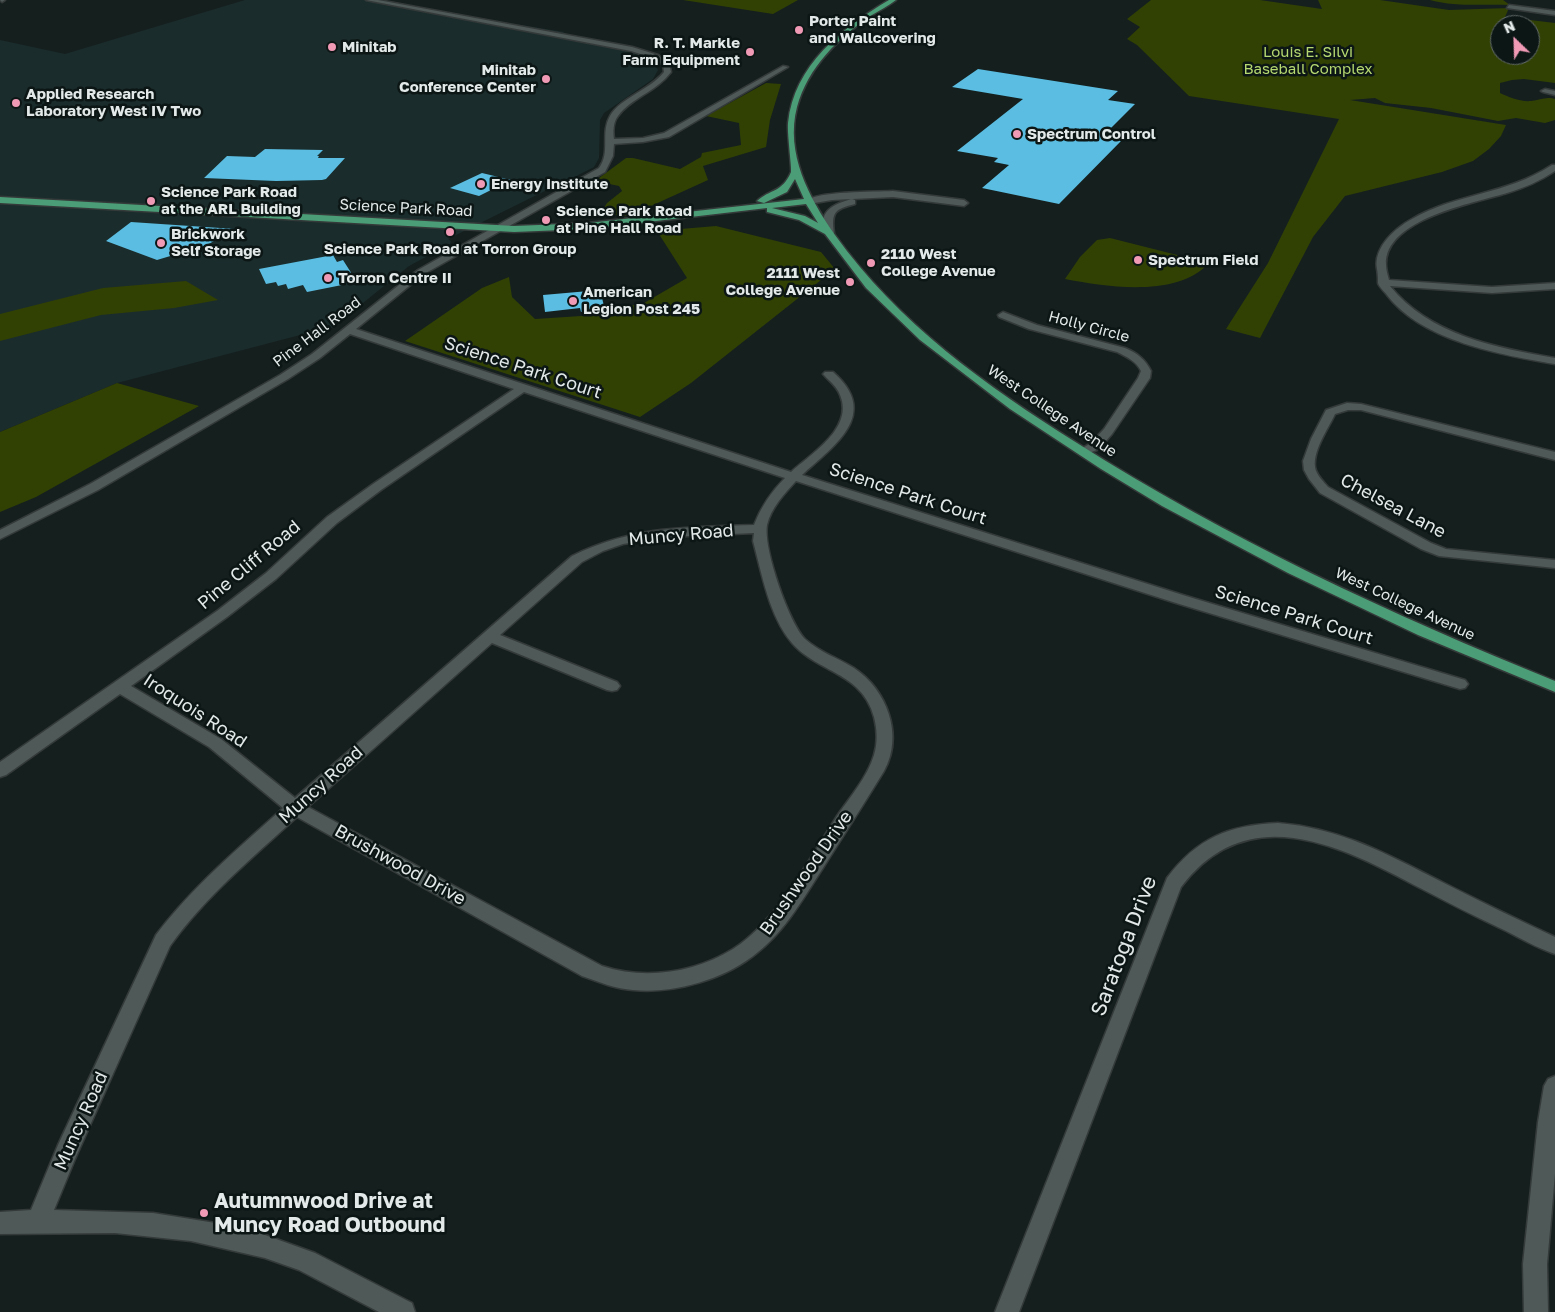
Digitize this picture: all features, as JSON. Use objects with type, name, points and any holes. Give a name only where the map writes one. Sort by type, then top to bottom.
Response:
[{"type":"main road","name":"West College Avenue","points":[[893,0],[847,28],[823,51],[808,71],[796,98],[790,121],[792,151],[796,170],[809,201],[855,270],[872,288],[941,353],[1004,400],[1082,452],[1180,509],[1318,582],[1421,630],[1555,687]]},
{"type":"main road","points":[[729,210],[758,202],[780,193],[796,170]]},
{"type":"main road","name":"Science Park Road","points":[[0,200],[497,228],[588,226],[809,201]]},
{"type":"main road","points":[[729,210],[758,209],[782,212],[802,218],[829,233]]},
{"type":"street","name":"Pine Hall Road","points":[[0,535],[86,491],[288,375],[316,356],[421,272],[602,170],[610,157],[611,122],[614,116],[619,110],[662,81],[667,75],[667,66],[657,57],[632,48],[369,0]]},
{"type":"street","points":[[1509,7],[1554,10]]},
{"type":"street","points":[[611,142],[643,140],[666,135],[785,67]]},
{"type":"street","points":[[1545,91],[1555,93]]},
{"type":"street","points":[[1555,167],[1538,179],[1520,186],[1436,210],[1413,221],[1393,238],[1386,248],[1380,276],[1396,302],[1420,319],[1483,345],[1555,361]]},
{"type":"street","points":[[809,201],[832,197],[894,194],[964,203]]},
{"type":"street","points":[[809,201],[834,203],[895,200],[908,197]]},
{"type":"street","points":[[829,233],[827,217],[830,212],[837,206],[852,202]]},
{"type":"street","points":[[1383,283],[1492,290],[1555,286]]},
{"type":"street","name":"Holly Circle","points":[[1003,315],[1033,327],[1121,350],[1134,355],[1143,363],[1146,371],[1144,378],[1108,431],[1095,446],[1082,452]]},
{"type":"street","name":"Science Park Court","points":[[349,330],[793,477],[1112,579],[1460,684]]},
{"type":"street","points":[[760,529],[764,514],[780,490],[824,450],[847,421],[849,408],[847,395],[842,385],[829,374]]},
{"type":"street","name":"Pine Cliff Road","points":[[0,771],[222,614],[271,576],[332,520],[377,487],[523,388]]},
{"type":"street","name":"Chelsea Lane","points":[[1555,456],[1361,407],[1347,406],[1330,412],[1311,454],[1309,468],[1324,490],[1431,549],[1465,557],[1555,564]]},
{"type":"street","name":"Muncy Road","points":[[38,1221],[66,1153],[163,941],[178,920],[213,883],[568,566],[592,550],[606,544],[652,534],[760,529]]},
{"type":"street","name":"Brushwood Drive","points":[[295,808],[589,970],[614,979],[641,983],[670,980],[712,970],[750,948],[772,927],[802,886],[878,767],[884,755],[886,736],[885,724],[875,700],[866,688],[851,674],[820,656],[796,638],[784,616],[760,541],[760,529]]},
{"type":"street","points":[[489,636],[612,686]]},
{"type":"street","name":"Iroquois Road","points":[[120,687],[215,743],[295,808]]},
{"type":"street","name":"Saratoga Drive","points":[[1007,1312],[1173,883],[1189,860],[1199,852],[1222,839],[1251,832],[1286,832],[1322,836],[1393,866],[1555,946]]},
{"type":"street","points":[[1536,1312],[1535,1264],[1549,1122],[1555,1086]]},
{"type":"street","points":[[0,1223],[38,1221],[165,1225],[189,1228],[267,1247],[304,1260],[403,1312]]},
{"type":"shaded area","points":[[245,0],[369,0],[564,32],[559,38],[621,49],[643,56],[654,63],[658,70],[653,79],[604,113],[600,120],[599,158],[594,167],[578,175],[573,180],[569,179],[448,239],[451,241],[450,244],[409,266],[328,331],[323,329],[117,383],[0,432],[0,40],[65,54]]},
{"type":"green space","points":[[683,0],[798,0],[773,14]]},
{"type":"green space","name":"Louis E. Silvi Baseball Complex","points":[[1151,0],[1260,0],[1322,9],[1318,0],[1380,0],[1449,10],[1509,8],[1506,15],[1490,15],[1490,65],[1540,65],[1540,21],[1555,23],[1555,83],[1524,79],[1512,80],[1500,83],[1500,93],[1523,101],[1546,98],[1555,99],[1555,120],[1545,123],[1516,118],[1498,121],[1431,108],[1385,103],[1375,98],[1350,100],[1506,125],[1501,136],[1489,149],[1473,161],[1442,172],[1345,196],[1313,237],[1260,338],[1226,329],[1268,263],[1339,119],[1189,96],[1137,45],[1127,39],[1140,27],[1127,19]]},
{"type":"green space","points":[[1430,0],[1503,0],[1510,5],[1459,4]]},
{"type":"green space","points":[[766,83],[781,84],[770,120],[766,147],[703,166],[708,180],[629,216],[600,214],[607,203],[622,191],[619,186],[595,181],[626,158],[680,169],[701,157],[702,153],[741,145],[739,123],[706,116]]},
{"type":"green space","points":[[716,226],[821,252],[835,269],[691,383],[640,417],[405,341],[482,288],[509,277],[512,297],[535,319],[581,316],[644,303],[687,278],[657,231]]},
{"type":"green space","name":"Spectrum Field","points":[[1110,238],[1209,263],[1196,274],[1161,286],[1120,287],[1065,279],[1080,257],[1097,240]]},
{"type":"green space","points":[[186,281],[218,300],[174,308],[101,315],[0,341],[0,314],[103,288]]},
{"type":"green space","points":[[117,383],[199,406],[36,497],[0,512],[0,432]]},
{"type":"building","name":"Spectrum Control","points":[[978,69],[1118,91],[1108,100],[1135,104],[1104,135],[1123,139],[1059,204],[982,188],[1009,165],[994,162],[998,158],[957,151],[1023,99],[952,87]]},
{"type":"building","points":[[265,149],[323,150],[317,156],[319,156],[318,158],[345,158],[326,179],[322,180],[276,181],[204,178],[227,156],[255,157]]},
{"type":"building","name":"Energy Institute","points":[[482,173],[511,180],[479,196],[450,188]]},
{"type":"building","name":"Brickwork Self Storage","points":[[131,222],[235,229],[207,245],[157,260],[106,241]]},
{"type":"building","points":[[333,255],[337,262],[343,260],[357,282],[307,292],[303,285],[288,289],[286,284],[278,286],[276,282],[266,284],[259,269]]},
{"type":"building","name":"American Legion Post 245","points":[[600,290],[605,310],[581,312],[580,308],[545,312],[543,295]]},
{"type":"place","name":"Porter Paint and Wallcovering","points":[[799,30]]},
{"type":"place","name":"Minitab","points":[[332,47]]},
{"type":"place","name":"R. T. Markle Farm Equipment","points":[[750,52]]},
{"type":"place","name":"Minitab Conference Center","points":[[546,79]]},
{"type":"place","name":"Applied Research Laboratory West IV Two","points":[[16,103]]},
{"type":"place","name":"Spectrum Control","points":[[1017,134]]},
{"type":"place","name":"Energy Institute","points":[[481,184]]},
{"type":"place","name":"Science Park Road at the ARL Building","points":[[151,201]]},
{"type":"place","name":"Science Park Road at Pine Hall Road","points":[[546,220]]},
{"type":"place","name":"Science Park Road at Torron Group","points":[[450,232]]},
{"type":"place","name":"Brickwork Self Storage","points":[[161,243]]},
{"type":"place","name":"Spectrum Field","points":[[1138,260]]},
{"type":"place","name":"2110 West College Avenue","points":[[871,263]]},
{"type":"place","name":"Torron Centre II","points":[[328,278]]},
{"type":"place","name":"2111 West College Avenue","points":[[850,282]]},
{"type":"place","name":"American Legion Post 245","points":[[573,301]]},
{"type":"place","name":"Autumnwood Drive at Muncy Road Outbound","points":[[204,1213]]}]
